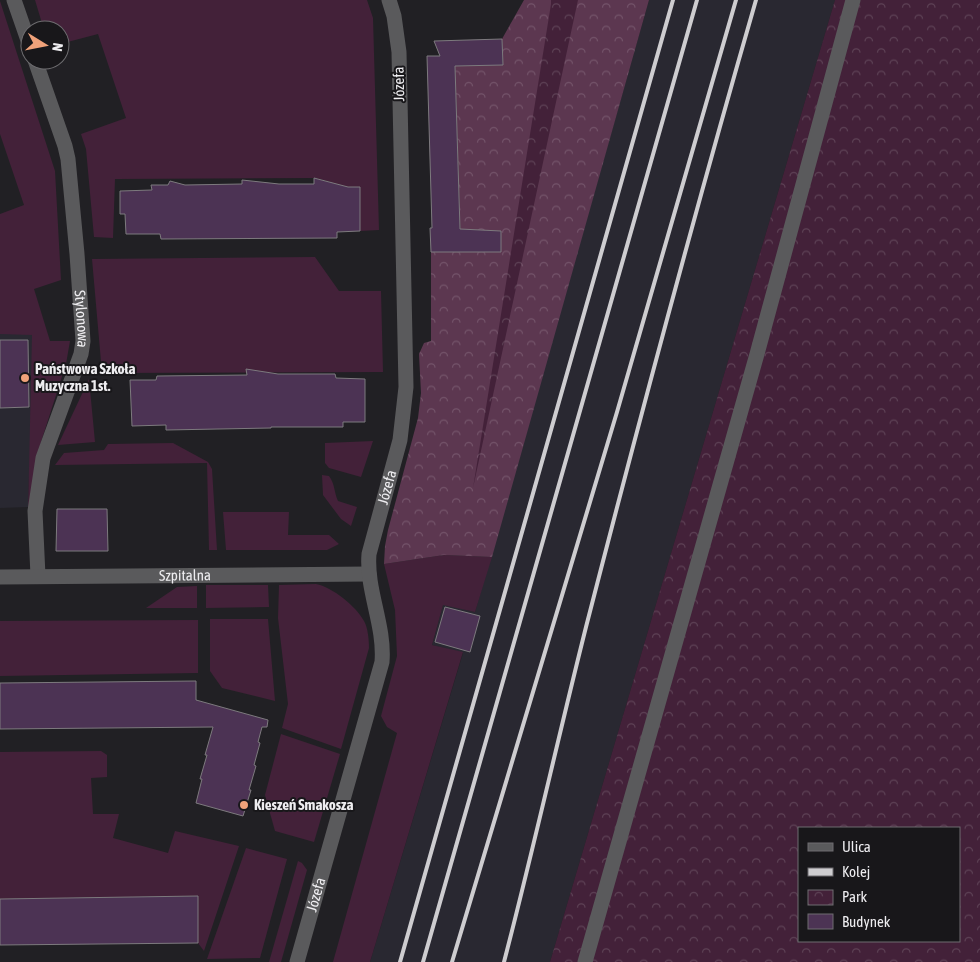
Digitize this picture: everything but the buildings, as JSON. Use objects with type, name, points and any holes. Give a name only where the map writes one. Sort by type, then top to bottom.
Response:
[{"type":"street","points":[[14,0],[21,20]]},
{"type":"street","name":"Józefa","points":[[297,962],[382,662],[382,638],[368,566],[370,546],[400,440],[406,387],[399,52],[395,23],[389,0]]},
{"type":"street","points":[[585,962],[758,354],[853,0]]},
{"type":"street","name":"Stylonowa","points":[[38,70],[68,159],[77,254],[82,341],[81,354],[44,458],[35,511],[38,576]]},
{"type":"street","name":"Szpitalna","points":[[0,577],[369,574]]},
{"type":"shaded area","points":[[649,0],[835,0],[550,962],[370,962],[463,653],[432,645],[443,604],[475,612]]},
{"type":"shaded area","name":"Państwowa Szkoła Muzyczna 1st.","points":[[0,285],[50,350],[29,477],[28,507],[0,508]]},
{"type":"green space","points":[[35,0],[367,0],[373,18],[379,230],[360,231],[359,187],[330,188],[330,182],[316,178],[115,179],[113,238],[94,237],[86,149],[81,134],[126,118],[98,34],[70,41],[70,20],[41,20]]},
{"type":"green space","points":[[524,0],[649,0],[492,557],[444,555],[384,564],[388,530],[418,418],[421,393],[419,354],[424,343],[431,341],[431,252],[461,251],[455,66],[503,64],[502,39]]},
{"type":"green space","points":[[551,0],[578,0],[473,488],[551,4]]},
{"type":"green space","points":[[835,0],[980,0],[980,962],[550,962]]},
{"type":"green space","points":[[0,1],[20,63],[20,70],[22,70],[55,171],[61,280],[34,289],[50,341],[70,341],[66,364],[41,442],[28,512],[32,335],[0,334],[0,214],[24,205],[0,134]]},
{"type":"green space","points":[[315,257],[339,291],[381,291],[383,372],[102,373],[92,259]]},
{"type":"green space","points":[[89,379],[95,442],[58,445]]},
{"type":"green space","points":[[373,441],[361,477],[329,468],[325,463],[325,443]]},
{"type":"green space","points":[[173,443],[208,462],[212,469],[217,550],[209,550],[207,463],[55,465],[64,453],[104,450],[108,444]]},
{"type":"green space","points":[[322,475],[329,476],[331,479],[338,501],[357,507],[351,526],[341,519],[323,495]]},
{"type":"green space","points":[[223,512],[289,512],[288,535],[329,535],[339,544],[327,550],[226,550]]},
{"type":"green space","points":[[444,555],[492,557],[475,612],[443,605],[432,645],[463,652],[370,962],[333,962],[397,733],[387,727],[381,716],[397,656],[395,610],[384,564]]},
{"type":"green space","points":[[316,584],[329,589],[350,603],[364,621],[368,634],[369,648],[341,749],[282,728],[288,704],[278,618],[279,585]]},
{"type":"green space","points":[[206,585],[268,585],[269,607],[206,608]]},
{"type":"green space","points":[[197,586],[197,608],[146,608],[177,587]]},
{"type":"green space","points":[[210,619],[268,619],[275,701],[222,688],[210,671]]},
{"type":"green space","points":[[198,620],[198,673],[0,676],[0,621]]},
{"type":"green space","points":[[281,734],[340,754],[314,842],[275,831],[265,795]]},
{"type":"green space","points":[[101,751],[107,755],[107,777],[91,778],[93,814],[119,814],[113,838],[168,853],[175,831],[239,846],[204,951],[198,943],[198,896],[0,899],[0,752]]},
{"type":"green space","points":[[246,848],[287,859],[260,958],[207,959]]},
{"type":"green space","points":[[298,861],[307,870],[281,962],[269,962]]},
{"type":"railway","points":[[400,962],[673,0]]},
{"type":"railway","points":[[423,962],[697,0]]},
{"type":"railway","points":[[452,962],[617,412],[736,0]]},
{"type":"railway","points":[[504,962],[586,627],[627,470],[690,234],[756,0]]},
{"type":"place","name":"Państwowa Szkoła Muzyczna 1st.","points":[[25,378]]},
{"type":"place","name":"Kieszeń Smakosza","points":[[244,805]]}]
